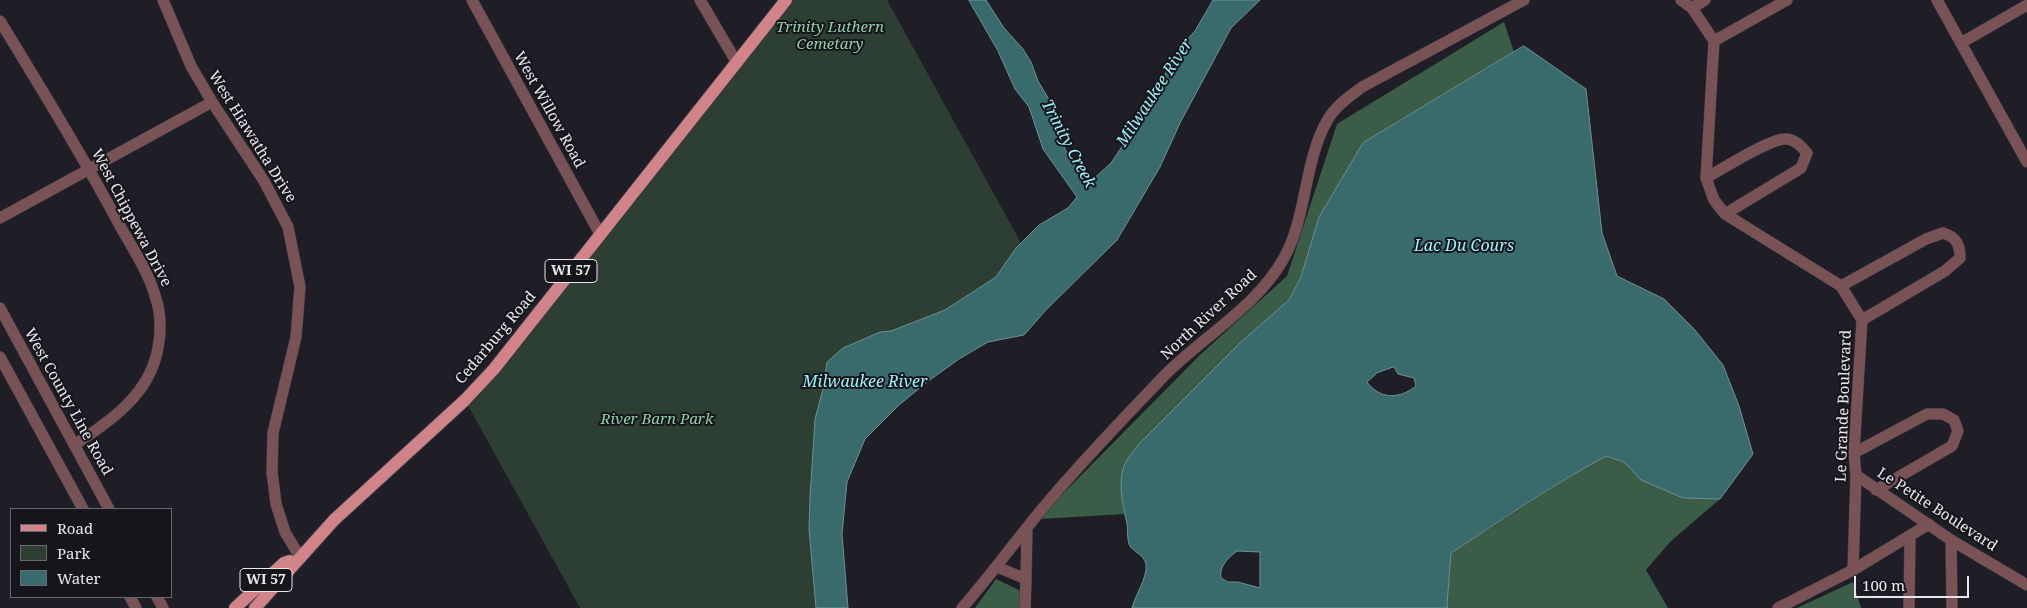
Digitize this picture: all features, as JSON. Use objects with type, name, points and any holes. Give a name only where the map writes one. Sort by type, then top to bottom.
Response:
[{"type":"main road","name":"Cedarburg Road","points":[[255,608],[334,520],[465,400],[494,368],[786,0]]},
{"type":"main road","name":"Cedarburg Road","points":[[235,608],[284,563],[300,557]]},
{"type":"street","name":"West Hiawatha Drive","points":[[163,0],[191,66],[276,202],[288,227],[300,287],[296,337],[273,433],[272,472],[279,514],[285,532],[300,557]]},
{"type":"street","name":"West Willow Road","points":[[472,0],[600,234]]},
{"type":"street","points":[[700,0],[737,63]]},
{"type":"street","points":[[1681,0],[1692,8],[1714,41],[1786,0]]},
{"type":"street","points":[[1692,8],[1705,0]]},
{"type":"street","points":[[1937,0],[2027,162]]},
{"type":"street","name":"North River Road","points":[[962,608],[1068,478],[1132,409],[1185,357],[1253,297],[1278,269],[1293,238],[1318,141],[1327,121],[1343,101],[1362,87],[1518,1]]},
{"type":"street","points":[[1961,43],[2027,5]]},
{"type":"street","name":"West Chippewa Drive","points":[[0,21],[89,168],[149,280],[158,307],[160,322],[158,348],[150,374],[138,395],[103,426],[74,444]]},
{"type":"street","name":"Le Grande Boulevard","points":[[1714,41],[1706,178],[1714,200],[1725,214],[1841,286],[1862,320],[1854,453],[1856,475],[1853,570]]},
{"type":"street","points":[[0,218],[212,102]]},
{"type":"street","points":[[1706,178],[1770,143],[1785,138],[1797,143],[1807,153],[1801,168],[1725,214]]},
{"type":"street","points":[[1841,286],[1926,239],[1943,233],[1953,236],[1960,247],[1960,258],[1945,271],[1862,320]]},
{"type":"street","name":"West County Line Road","points":[[0,308],[108,508]]},
{"type":"street","points":[[0,356],[82,508]]},
{"type":"street","points":[[1854,453],[1927,414],[1943,414],[1954,420],[1958,431],[1952,446],[1876,490]]},
{"type":"street","name":"Le Petite Boulevard","points":[[1856,475],[1951,540],[2027,585]]},
{"type":"street","points":[[1778,608],[1853,570],[1929,524]]},
{"type":"street","points":[[1025,608],[1028,529]]},
{"type":"street","points":[[1909,608],[1910,536]]},
{"type":"street","points":[[1951,540],[1952,608]]},
{"type":"street","points":[[997,567],[1026,579]]},
{"type":"green space","name":"River Barn Park","points":[[785,0],[887,0],[1021,243],[996,277],[945,310],[891,331],[880,332],[843,348],[827,362],[823,389],[815,419],[810,497],[809,529],[816,608],[580,608],[465,400]]},
{"type":"shaded area","points":[[1504,22],[1514,52],[1363,143],[1319,217],[1301,277],[1289,300],[1242,341],[1139,444],[1121,486],[1125,514],[1039,519],[1035,522],[1200,355],[1287,276],[1337,124]]},
{"type":"shaded area","points":[[1606,456],[1624,462],[1641,480],[1683,498],[1720,499],[1670,542],[1646,570],[1668,608],[1448,608],[1451,553],[1547,491]]},
{"type":"shaded area","points":[[996,579],[1021,591],[1020,608],[975,608]]},
{"type":"shaded area","points":[[1853,582],[1861,608],[1797,608]]},
{"type":"water","name":"Milwaukee River","points":[[969,0],[986,0],[1004,28],[1023,49],[1050,101],[1065,149],[1081,175],[1090,182],[1111,163],[1155,97],[1168,68],[1180,55],[1183,44],[1195,31],[1213,0],[1260,0],[1231,28],[1180,123],[1160,167],[1117,240],[1046,310],[1024,335],[988,342],[959,359],[899,405],[865,439],[847,482],[842,534],[848,608],[816,608],[809,529],[810,497],[815,419],[823,389],[827,362],[843,348],[880,332],[891,331],[945,310],[996,277],[1016,248],[1039,225],[1068,208],[1077,197],[1043,149],[1029,107],[1015,89],[998,51]]},
{"type":"water","name":"Lac Du Cours","points":[[1524,46],[1586,89],[1602,233],[1617,276],[1664,299],[1695,330],[1723,365],[1739,406],[1753,454],[1720,499],[1683,498],[1641,480],[1624,462],[1606,456],[1547,491],[1451,553],[1448,608],[1132,608],[1145,575],[1146,564],[1128,542],[1121,483],[1127,460],[1139,444],[1242,341],[1289,300],[1301,277],[1319,217],[1363,143]],"holes":[[[1394,367],[1398,374],[1414,378],[1416,386],[1403,393],[1390,396],[1378,392],[1367,382],[1377,373]],[[1237,551],[1260,552],[1260,588],[1238,582],[1228,582],[1221,578],[1221,570],[1227,559]]]},
{"type":"park label","name":"Trinity Luthern Cemetary","points":[[830,36]]},
{"type":"water label","name":"Trinity Creek","points":[[1068,144]]}]
